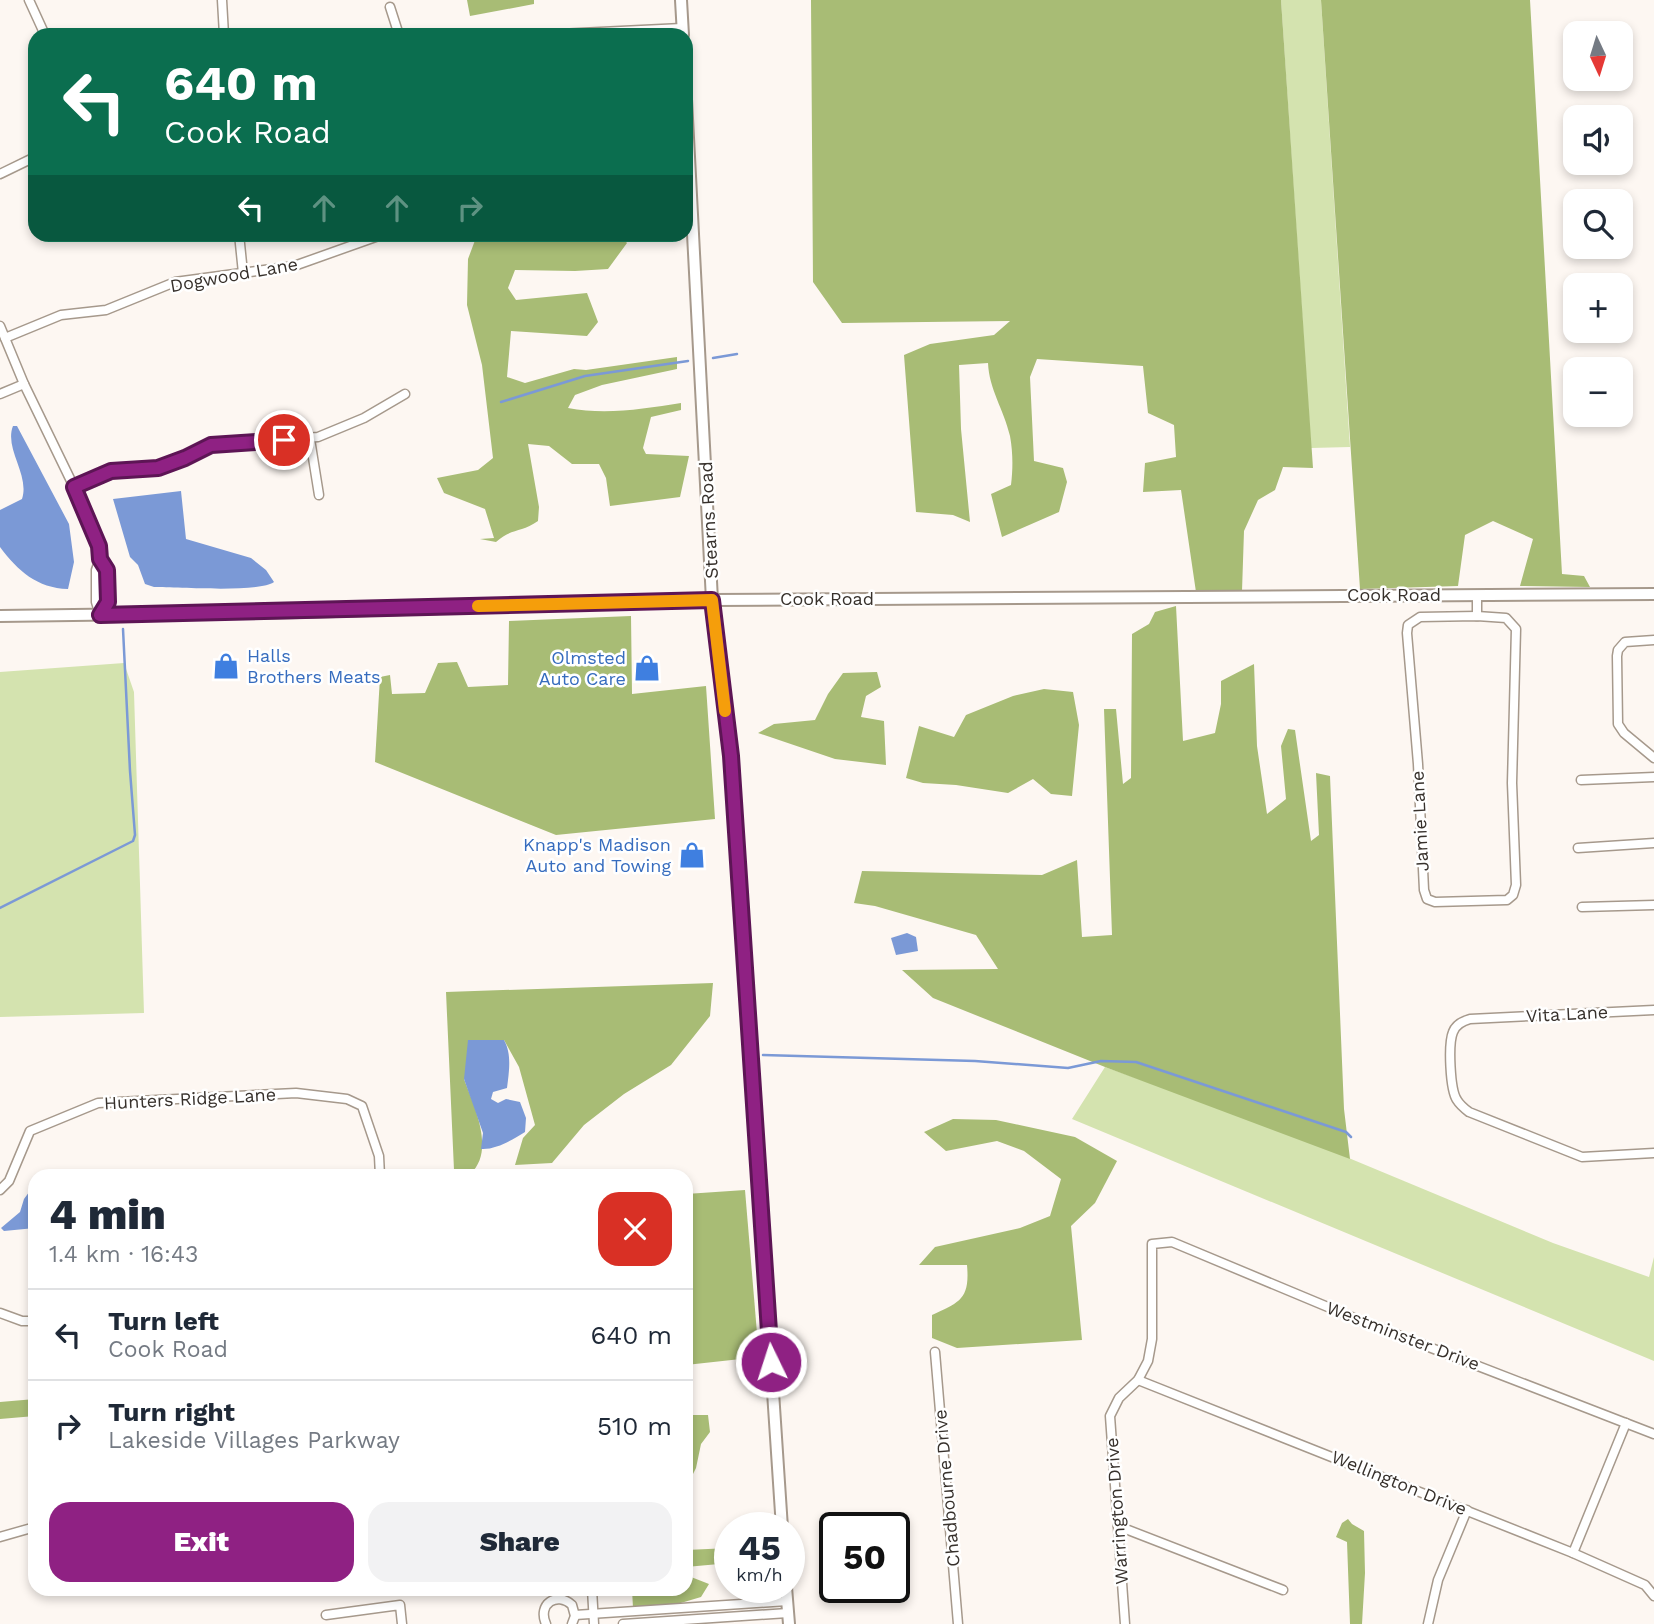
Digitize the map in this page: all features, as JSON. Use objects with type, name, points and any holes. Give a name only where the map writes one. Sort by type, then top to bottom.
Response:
[{"type":"street","points":[[29,0],[42,28]]},
{"type":"street","points":[[222,0],[224,28]]},
{"type":"street","points":[[681,0],[682,28]]},
{"type":"street","points":[[390,7],[397,28]]},
{"type":"street","points":[[0,174],[28,161]]},
{"type":"street","name":"Stearns Road","points":[[693,234],[712,600],[731,756],[781,1512]]},
{"type":"street","points":[[240,242],[243,273]]},
{"type":"street","name":"Dogwood Lane","points":[[5,338],[61,315],[106,310],[175,282],[294,266],[362,242]]},
{"type":"street","points":[[0,326],[99,546],[96,602],[100,615]]},
{"type":"street","points":[[0,394],[24,384]]},
{"type":"street","points":[[74,487],[111,471],[158,468],[211,445],[310,439],[364,418],[405,394]]},
{"type":"street","points":[[310,439],[319,495]]},
{"type":"street","name":"Cook Road","points":[[0,616],[712,600],[1654,594]]},
{"type":"street","points":[[1477,595],[1477,617]]},
{"type":"street","name":"Jamie Lane","points":[[1420,617],[1477,617],[1506,618],[1516,629],[1512,783],[1516,885],[1513,895],[1507,900],[1435,902],[1427,899],[1424,890],[1418,764],[1407,633],[1409,625],[1420,617]]},
{"type":"street","points":[[1654,639],[1625,642],[1618,650],[1617,656],[1618,724],[1624,733],[1654,758]]},
{"type":"street","points":[[1581,780],[1654,777]]},
{"type":"street","points":[[1578,848],[1654,843]]},
{"type":"street","points":[[1582,907],[1654,905]]},
{"type":"street","name":"Vita Lane","points":[[1654,1010],[1481,1018],[1461,1021],[1453,1029],[1451,1039],[1451,1083],[1456,1099],[1469,1112],[1582,1157],[1654,1153]]},
{"type":"street","name":"Hunters Ridge Lane","points":[[0,1190],[9,1181],[30,1131],[98,1103],[296,1093],[347,1099],[362,1106],[379,1156],[380,1169]]},
{"type":"street","name":"Westminster Drive","points":[[1152,1244],[1172,1241],[1359,1320],[1654,1434]]},
{"type":"street","name":"Warrington Drive","points":[[1125,1624],[1110,1416],[1119,1398],[1138,1380],[1148,1361],[1152,1339],[1152,1244]]},
{"type":"street","points":[[0,1313],[28,1321]]},
{"type":"street","name":"Chadbourne Drive","points":[[935,1352],[958,1624]]},
{"type":"street","name":"Wellington Drive","points":[[1138,1380],[1573,1553],[1645,1585],[1654,1596]]},
{"type":"street","points":[[1573,1553],[1626,1423]]},
{"type":"street","points":[[1429,1624],[1438,1580],[1467,1510]]},
{"type":"street","points":[[1118,1526],[1283,1590]]},
{"type":"street","points":[[0,1537],[28,1529]]},
{"type":"street","points":[[543,1623],[545,1606],[555,1596]]},
{"type":"street","points":[[560,1596],[569,1601],[574,1620],[593,1614],[757,1603]]},
{"type":"street","points":[[592,1596],[594,1624]]},
{"type":"street","points":[[326,1615],[400,1605],[402,1624]]},
{"type":"street","points":[[623,1624],[788,1619]]},
{"type":"green space","points":[[467,0],[534,0],[534,4],[470,16]]},
{"type":"green space","points":[[811,0],[1281,0],[1313,468],[1283,467],[1275,490],[1258,500],[1244,531],[1242,591],[1196,592],[1181,490],[1143,492],[1145,463],[1176,457],[1174,425],[1148,413],[1143,366],[1037,359],[1030,377],[1034,461],[1063,468],[1067,482],[1059,512],[1002,537],[991,494],[1011,485],[1010,436],[991,382],[988,363],[959,365],[961,429],[970,522],[953,515],[916,512],[904,355],[930,344],[994,335],[1010,321],[842,323],[813,282]]},
{"type":"green space","points":[[1281,0],[1321,0],[1350,447],[1311,448]]},
{"type":"green space","points":[[1321,0],[1530,0],[1562,574],[1584,576],[1590,587],[1520,586],[1533,539],[1493,521],[1465,535],[1458,586],[1360,589]]},
{"type":"green space","points":[[474,242],[626,242],[608,269],[515,270],[508,288],[516,300],[587,293],[598,322],[587,336],[511,331],[507,377],[525,383],[574,369],[586,370],[677,357],[677,369],[602,385],[575,395],[568,408],[610,411],[681,403],[681,410],[651,417],[643,448],[646,454],[689,456],[680,497],[610,506],[606,478],[599,464],[572,464],[549,446],[528,444],[539,507],[538,521],[506,534],[496,542],[480,539],[494,538],[485,509],[444,493],[437,478],[478,470],[493,458],[482,365],[467,305],[468,259]]},
{"type":"green space","points":[[1176,606],[1183,741],[1215,733],[1221,704],[1221,681],[1254,664],[1257,746],[1267,814],[1286,799],[1281,746],[1288,729],[1295,730],[1311,841],[1319,835],[1316,773],[1330,776],[1344,1109],[1350,1159],[1105,1067],[933,998],[902,970],[998,969],[976,935],[875,906],[854,903],[862,871],[1042,875],[1077,860],[1082,937],[1112,935],[1104,709],[1116,709],[1123,784],[1131,778],[1132,634],[1149,624],[1155,612]]},
{"type":"green space","points":[[631,616],[632,694],[706,686],[715,819],[556,835],[375,762],[380,677],[390,675],[392,694],[425,693],[438,663],[457,662],[468,687],[508,685],[509,621]]},
{"type":"green space","points":[[124,663],[134,692],[144,1013],[0,1017],[0,672]]},
{"type":"green space","points":[[877,672],[881,687],[866,696],[861,717],[884,721],[886,765],[835,759],[758,733],[774,724],[815,720],[828,694],[843,673]]},
{"type":"green space","points":[[1044,689],[1073,692],[1079,725],[1072,796],[1051,794],[1033,779],[1008,793],[923,783],[906,778],[919,726],[954,737],[966,715],[1013,696]]},
{"type":"green space","points":[[713,983],[710,1016],[671,1065],[624,1094],[584,1125],[552,1163],[515,1165],[523,1138],[535,1125],[519,1067],[504,1040],[464,1079],[477,1115],[482,1141],[478,1164],[474,1169],[454,1169],[446,992]]},
{"type":"green space","points":[[1105,1067],[1279,1129],[1553,1243],[1649,1277],[1654,1257],[1654,1361],[1072,1119]]},
{"type":"green space","points":[[953,1119],[996,1120],[1075,1137],[1117,1161],[1095,1203],[1071,1226],[1082,1340],[957,1348],[932,1338],[932,1315],[961,1298],[967,1285],[967,1265],[919,1265],[935,1247],[1020,1228],[1050,1216],[1061,1179],[1024,1151],[997,1141],[946,1151],[924,1132]]},
{"type":"green space","points":[[745,1190],[759,1357],[693,1364],[693,1194]]},
{"type":"green space","points":[[28,1400],[28,1417],[0,1419],[0,1402]]},
{"type":"green space","points":[[693,1415],[708,1415],[710,1432],[701,1444],[693,1474]]},
{"type":"green space","points":[[1348,1519],[1364,1531],[1362,1624],[1350,1624],[1347,1542],[1336,1537],[1342,1523]]},
{"type":"green space","points":[[714,1549],[714,1564],[693,1566],[693,1550]]},
{"type":"green space","points":[[693,1578],[709,1584],[701,1597],[674,1605],[633,1608],[632,1596],[693,1596]]},
{"type":"water","points":[[13,426],[17,426],[69,524],[74,562],[68,589],[47,585],[29,577],[0,547],[0,510],[22,499],[24,490],[12,444]]},
{"type":"water","points":[[181,491],[186,539],[251,558],[266,570],[274,582],[236,588],[154,587],[145,584],[138,565],[130,557],[113,499]]},
{"type":"water","points":[[907,933],[916,937],[918,951],[896,955],[891,938]]},
{"type":"water","points":[[468,1040],[504,1040],[509,1057],[507,1088],[493,1092],[491,1099],[498,1103],[506,1099],[520,1102],[526,1118],[525,1132],[492,1148],[481,1149],[483,1133],[464,1079]]},
{"type":"water","points":[[28,1194],[28,1229],[4,1231],[1,1228],[20,1212]]},
{"type":"waterway","points":[[713,358],[737,354]]},
{"type":"waterway","points":[[501,402],[585,376],[688,361]]},
{"type":"waterway","points":[[0,908],[133,841],[135,835],[123,629]]},
{"type":"waterway","points":[[763,1055],[975,1061],[1068,1068],[1101,1061],[1136,1062],[1346,1132],[1351,1137]]},
{"type":"slow traffic","points":[[478,606],[712,600],[725,711]]},
{"type":"place","name":"Halls Brothers Meats","points":[[226,666]]},
{"type":"place","name":"Olmsted Auto Care","points":[[647,668]]},
{"type":"place","name":"Knapp's Madison Auto and Towing","points":[[692,855]]},
{"type":"route","points":[[284,440],[211,445],[158,468],[111,471],[74,487],[99,546],[100,559],[107,570],[108,602],[100,615],[712,600],[731,756],[771,1362]]}]
